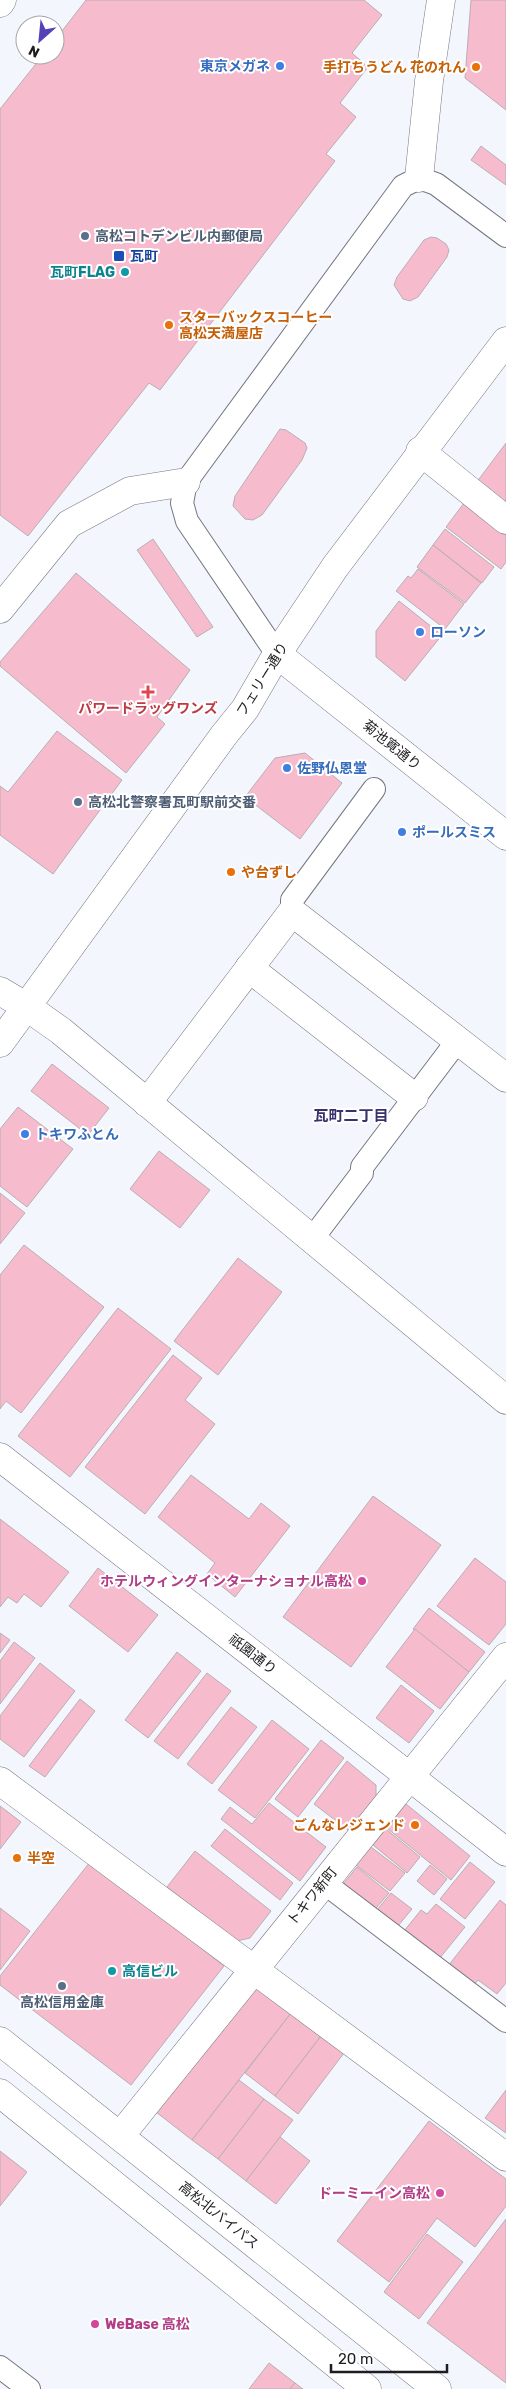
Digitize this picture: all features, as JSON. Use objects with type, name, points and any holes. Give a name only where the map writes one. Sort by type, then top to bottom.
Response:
[{"type":"main road","points":[[419,178],[429,81],[441,0]]},
{"type":"main road","name":"フェリー通り","points":[[0,1043],[224,734],[245,709],[277,654],[335,568],[420,451],[506,340]]},
{"type":"main road","points":[[420,451],[506,520]]},
{"type":"main road","points":[[0,609],[69,524],[130,492],[186,482]]},
{"type":"main road","name":"菊池寛通り","points":[[277,654],[506,836]]},
{"type":"main road","points":[[147,1103],[292,912],[506,1078]]},
{"type":"main road","points":[[249,968],[414,1097]]},
{"type":"main road","points":[[0,991],[61,1031],[506,1400]]},
{"type":"main road","name":"祇園通り","points":[[0,1457],[506,1852]]},
{"type":"main road","name":"トキワ新町","points":[[120,2136],[409,1776],[504,1663]]},
{"type":"main road","points":[[0,1780],[506,2157]]},
{"type":"main road","name":"高松北バイパス","points":[[0,2041],[437,2389]]},
{"type":"main road","points":[[0,2093],[367,2389]]},
{"type":"lane","points":[[277,654],[186,521],[182,502],[186,482],[404,186],[419,178],[436,184],[506,236]]},
{"type":"lane","points":[[292,912],[292,900],[374,789]]},
{"type":"lane","points":[[312,1239],[362,1173],[362,1167],[458,1040]]},
{"type":"lane","points":[[323,1882],[506,2021]]},
{"type":"lane","points":[[0,2367],[28,2389]]},
{"type":"building","name":"瓦町FLAG","points":[[86,0],[364,0],[382,15],[352,53],[368,67],[340,103],[356,117],[326,154],[335,161],[160,390],[149,383],[28,536],[0,515],[0,109],[35,65],[65,65],[65,27]]},
{"type":"building","points":[[471,0],[506,0],[506,110],[465,78]]},
{"type":"building","points":[[481,146],[506,165],[506,185],[471,160]]},
{"type":"building","points":[[431,237],[437,238],[446,244],[449,250],[447,257],[418,297],[410,301],[403,299],[394,285],[397,277],[424,240]]},
{"type":"building","points":[[280,429],[286,430],[305,443],[307,448],[302,460],[262,515],[253,520],[245,519],[233,506],[235,496]]},
{"type":"building","points":[[506,443],[506,507],[476,483]]},
{"type":"building","points":[[467,499],[506,534],[506,562],[501,569],[446,527]]},
{"type":"building","points":[[445,529],[494,567],[482,583],[433,545]]},
{"type":"building","points":[[153,539],[213,627],[197,637],[137,550]]},
{"type":"building","points":[[433,545],[481,583],[465,603],[417,567]]},
{"type":"building","points":[[418,569],[464,604],[445,629],[396,591],[408,576],[411,578]]},
{"type":"building","points":[[76,573],[190,670],[157,717],[165,724],[126,773],[0,666],[0,662]]},
{"type":"building","points":[[399,601],[442,635],[405,681],[376,657],[376,631]]},
{"type":"building","points":[[57,731],[122,780],[53,874],[0,835],[0,786],[8,792]]},
{"type":"building","points":[[305,753],[342,783],[300,839],[245,797],[275,758]]},
{"type":"building","points":[[52,1064],[109,1108],[88,1135],[31,1091]]},
{"type":"building","points":[[18,1107],[73,1149],[27,1207],[0,1186],[0,1129]]},
{"type":"building","points":[[159,1151],[210,1190],[180,1228],[130,1189]]},
{"type":"building","points":[[0,1193],[25,1213],[0,1244]]},
{"type":"building","points":[[24,1245],[104,1307],[21,1413],[6,1401],[0,1409],[0,1275]]},
{"type":"building","points":[[238,1258],[282,1292],[218,1375],[174,1341]]},
{"type":"building","points":[[118,1308],[171,1349],[70,1477],[18,1436]]},
{"type":"building","points":[[173,1355],[202,1378],[185,1400],[215,1424],[145,1514],[85,1467]]},
{"type":"building","points":[[191,1475],[249,1519],[261,1503],[290,1526],[235,1597],[207,1574],[215,1563],[158,1517]]},
{"type":"building","name":"ホテルウィングインターナショナル高松","points":[[373,1496],[441,1545],[351,1667],[283,1617]]},
{"type":"building","points":[[0,1519],[69,1572],[41,1607],[24,1594],[17,1603],[8,1597],[0,1607]]},
{"type":"building","points":[[475,1558],[506,1582],[506,1624],[489,1645],[437,1606]]},
{"type":"building","points":[[98,1568],[158,1615],[128,1652],[69,1606]]},
{"type":"building","points":[[429,1608],[485,1652],[469,1672],[413,1629]]},
{"type":"building","points":[[415,1629],[469,1672],[440,1709],[386,1667]]},
{"type":"building","points":[[0,1633],[10,1640],[0,1653]]},
{"type":"building","points":[[14,1642],[35,1658],[0,1704],[0,1661]]},
{"type":"building","points":[[177,1652],[201,1671],[148,1738],[125,1720]]},
{"type":"building","points":[[40,1663],[75,1691],[24,1757],[0,1739],[0,1716]]},
{"type":"building","points":[[207,1673],[231,1691],[178,1759],[154,1741]]},
{"type":"building","points":[[401,1685],[434,1711],[409,1743],[376,1718]]},
{"type":"building","points":[[80,1699],[95,1711],[45,1777],[29,1766]]},
{"type":"building","points":[[231,1707],[257,1727],[212,1784],[187,1764]]},
{"type":"building","points":[[272,1720],[309,1749],[255,1818],[218,1790]]},
{"type":"building","points":[[321,1740],[344,1758],[298,1817],[275,1799]]},
{"type":"building","points":[[347,1761],[376,1785],[376,1802],[352,1833],[314,1804]]},
{"type":"building","points":[[269,1803],[326,1847],[300,1881],[221,1819],[230,1807],[252,1824]]},
{"type":"building","points":[[406,1804],[470,1856],[451,1880],[387,1828]]},
{"type":"building","points":[[0,1806],[21,1822],[0,1849]]},
{"type":"building","points":[[225,1829],[293,1883],[280,1900],[211,1846]]},
{"type":"building","points":[[386,1829],[420,1857],[407,1873],[373,1845]]},
{"type":"building","points":[[371,1847],[405,1873],[390,1891],[356,1865]]},
{"type":"building","points":[[195,1851],[271,1911],[250,1938],[237,1941],[167,1887]]},
{"type":"building","name":"高信ビル","points":[[90,1862],[224,1966],[131,2085],[0,1985],[0,1976]]},
{"type":"building","points":[[470,1862],[495,1882],[465,1919],[440,1899]]},
{"type":"building","points":[[430,1865],[447,1879],[434,1895],[417,1881]]},
{"type":"building","points":[[357,1867],[389,1893],[371,1914],[339,1889]]},
{"type":"building","points":[[391,1893],[412,1909],[393,1932],[372,1916]]},
{"type":"building","points":[[500,1900],[506,1905],[506,1983],[497,1994],[478,1980],[473,1986],[448,1966]]},
{"type":"building","points":[[436,1904],[465,1927],[435,1964],[400,1936],[421,1910],[427,1914]]},
{"type":"building","points":[[0,1908],[30,1931],[0,1970]]},
{"type":"building","points":[[255,1985],[291,2013],[192,2140],[156,2112]]},
{"type":"building","points":[[291,2013],[321,2036],[275,2096],[245,2073]]},
{"type":"building","points":[[321,2036],[344,2053],[298,2114],[275,2096]]},
{"type":"building","points":[[239,2080],[264,2099],[218,2159],[192,2140]]},
{"type":"building","points":[[506,2090],[506,2133],[485,2118]]},
{"type":"building","points":[[264,2099],[293,2120],[246,2181],[218,2159]]},
{"type":"building","name":"ドーミーイン高松","points":[[429,2121],[506,2179],[506,2206],[475,2247],[437,2218],[389,2282],[337,2241]]},
{"type":"building","points":[[280,2137],[310,2161],[276,2204],[246,2181]]},
{"type":"building","points":[[0,2151],[27,2172],[0,2206]]},
{"type":"building","points":[[506,2219],[506,2383],[427,2323]]},
{"type":"building","points":[[427,2234],[463,2262],[419,2319],[384,2292]]},
{"type":"building","points":[[269,2363],[295,2383],[290,2389],[249,2389]]},
{"type":"building","points":[[295,2383],[303,2389],[290,2389]]},
{"type":"place","name":"東京メガネ","points":[[280,66]]},
{"type":"place","name":"手打ちうどん 花のれん","points":[[476,67]]},
{"type":"place","name":"高松コトデンビル内郵便局","points":[[85,236]]},
{"type":"place","name":"瓦町","points":[[119,256]]},
{"type":"place","name":"瓦町FLAG","points":[[125,272]]},
{"type":"place","name":"スターバックスコーヒー 高松天満屋店","points":[[169,325]]},
{"type":"place","name":"ローソン","points":[[420,632]]},
{"type":"place","name":"パワードラッグワンズ","points":[[148,692]]},
{"type":"place","name":"佐野仏恩堂","points":[[287,768]]},
{"type":"place","name":"高松北警察署瓦町駅前交番","points":[[78,802]]},
{"type":"place","name":"ポールスミス","points":[[402,832]]},
{"type":"place","name":"や台ずし","points":[[231,872]]},
{"type":"place","name":"トキワふとん","points":[[25,1134]]},
{"type":"place","name":"ホテルウィングインターナショナル高松","points":[[362,1581]]},
{"type":"place","name":"ごんなレジェンド","points":[[415,1825]]},
{"type":"place","name":"半空","points":[[17,1858]]},
{"type":"place","name":"高信ビル","points":[[112,1971]]},
{"type":"place","name":"高松信用金庫","points":[[62,1986]]},
{"type":"place","name":"ドーミーイン高松","points":[[440,2193]]},
{"type":"place","name":"WeBase 高松","points":[[95,2324]]},
{"type":"district","name":"瓦町二丁目","points":[[351,1116]]}]
